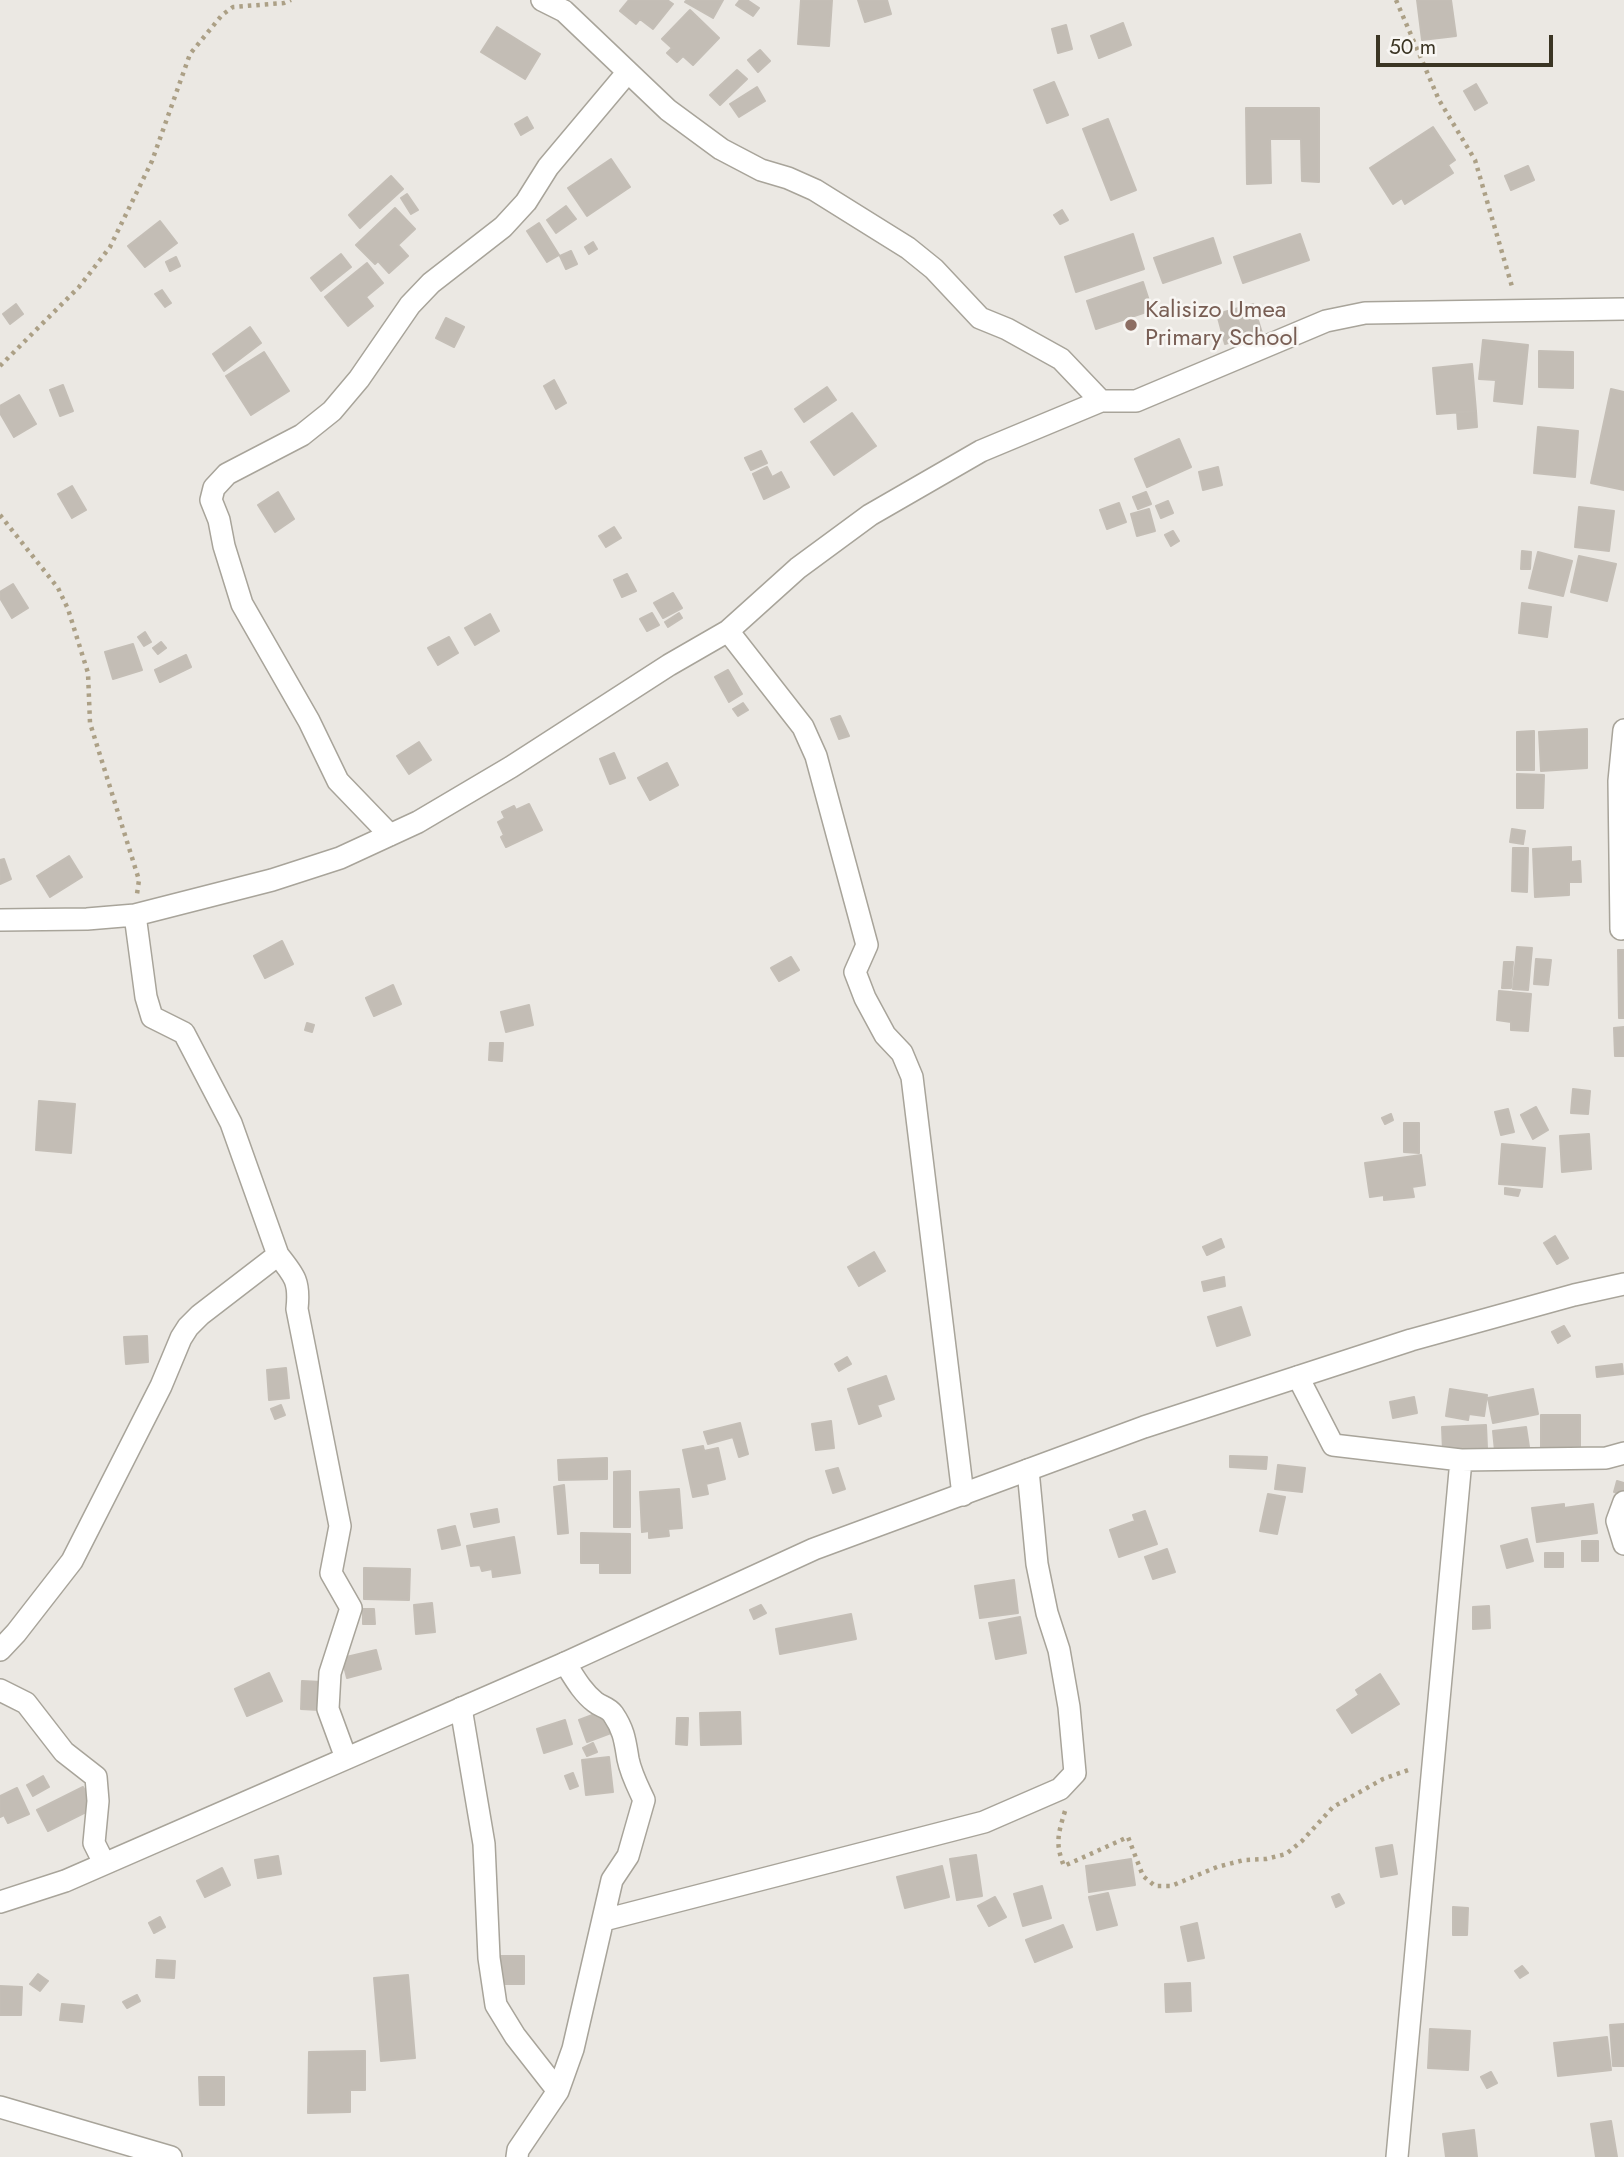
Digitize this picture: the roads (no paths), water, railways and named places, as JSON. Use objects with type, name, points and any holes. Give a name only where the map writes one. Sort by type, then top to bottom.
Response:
[{"type":"street","points":[[542,0],[564,11],[668,110],[721,149],[761,170],[815,190],[908,248],[934,269],[981,318],[1061,359],[1101,401]]},
{"type":"street","points":[[390,835],[338,781],[309,721],[242,604],[211,500],[214,488],[228,474],[302,435],[332,411],[359,379],[410,305],[431,283],[503,227],[526,202],[548,167],[627,73]]},
{"type":"street","points":[[0,920],[87,919],[135,915],[340,858],[418,822],[511,768],[669,665],[728,631],[798,568],[870,514],[981,451],[1101,401],[1136,401],[1326,321],[1365,313],[1624,309]]},
{"type":"street","points":[[728,631],[803,727],[816,756],[867,945],[855,972],[871,1011],[885,1035],[902,1053],[912,1077],[963,1495]]},
{"type":"street","points":[[1621,929],[1619,781],[1624,730]]},
{"type":"street","points":[[135,915],[146,997],[152,1017],[184,1032],[231,1123],[278,1255],[299,1288],[297,1309],[340,1526],[331,1573],[351,1608],[330,1673],[328,1709],[346,1758]]},
{"type":"street","points":[[0,1650],[72,1561],[188,1327],[278,1255]]},
{"type":"street","points":[[0,1902],[65,1881],[565,1663],[814,1549],[1144,1427],[1411,1340],[1624,1284]]},
{"type":"street","points":[[1298,1377],[1333,1445],[1461,1460],[1606,1458],[1624,1453]]},
{"type":"street","points":[[1396,2157],[1461,1460]]},
{"type":"street","points":[[604,1920],[984,1822],[1060,1789],[1075,1773],[1069,1707],[1059,1650],[1047,1613],[1037,1564],[1028,1471]]},
{"type":"street","points":[[1624,1502],[1617,1521],[1624,1544]]},
{"type":"street","points":[[517,2157],[518,2150],[558,2091],[573,2049],[612,1880],[628,1856],[645,1800],[628,1760],[626,1738],[611,1710],[597,1704],[585,1693],[565,1663]]},
{"type":"street","points":[[0,1690],[26,1703],[64,1752],[96,1777],[98,1801],[94,1843],[104,1863]]},
{"type":"street","points":[[461,1709],[484,1844],[489,1958],[496,2005],[515,2036],[558,2091]]},
{"type":"street","points":[[0,2107],[171,2157]]},
{"type":"place","name":"Kalisizo Umea Primary School","points":[[1131,325]]}]
